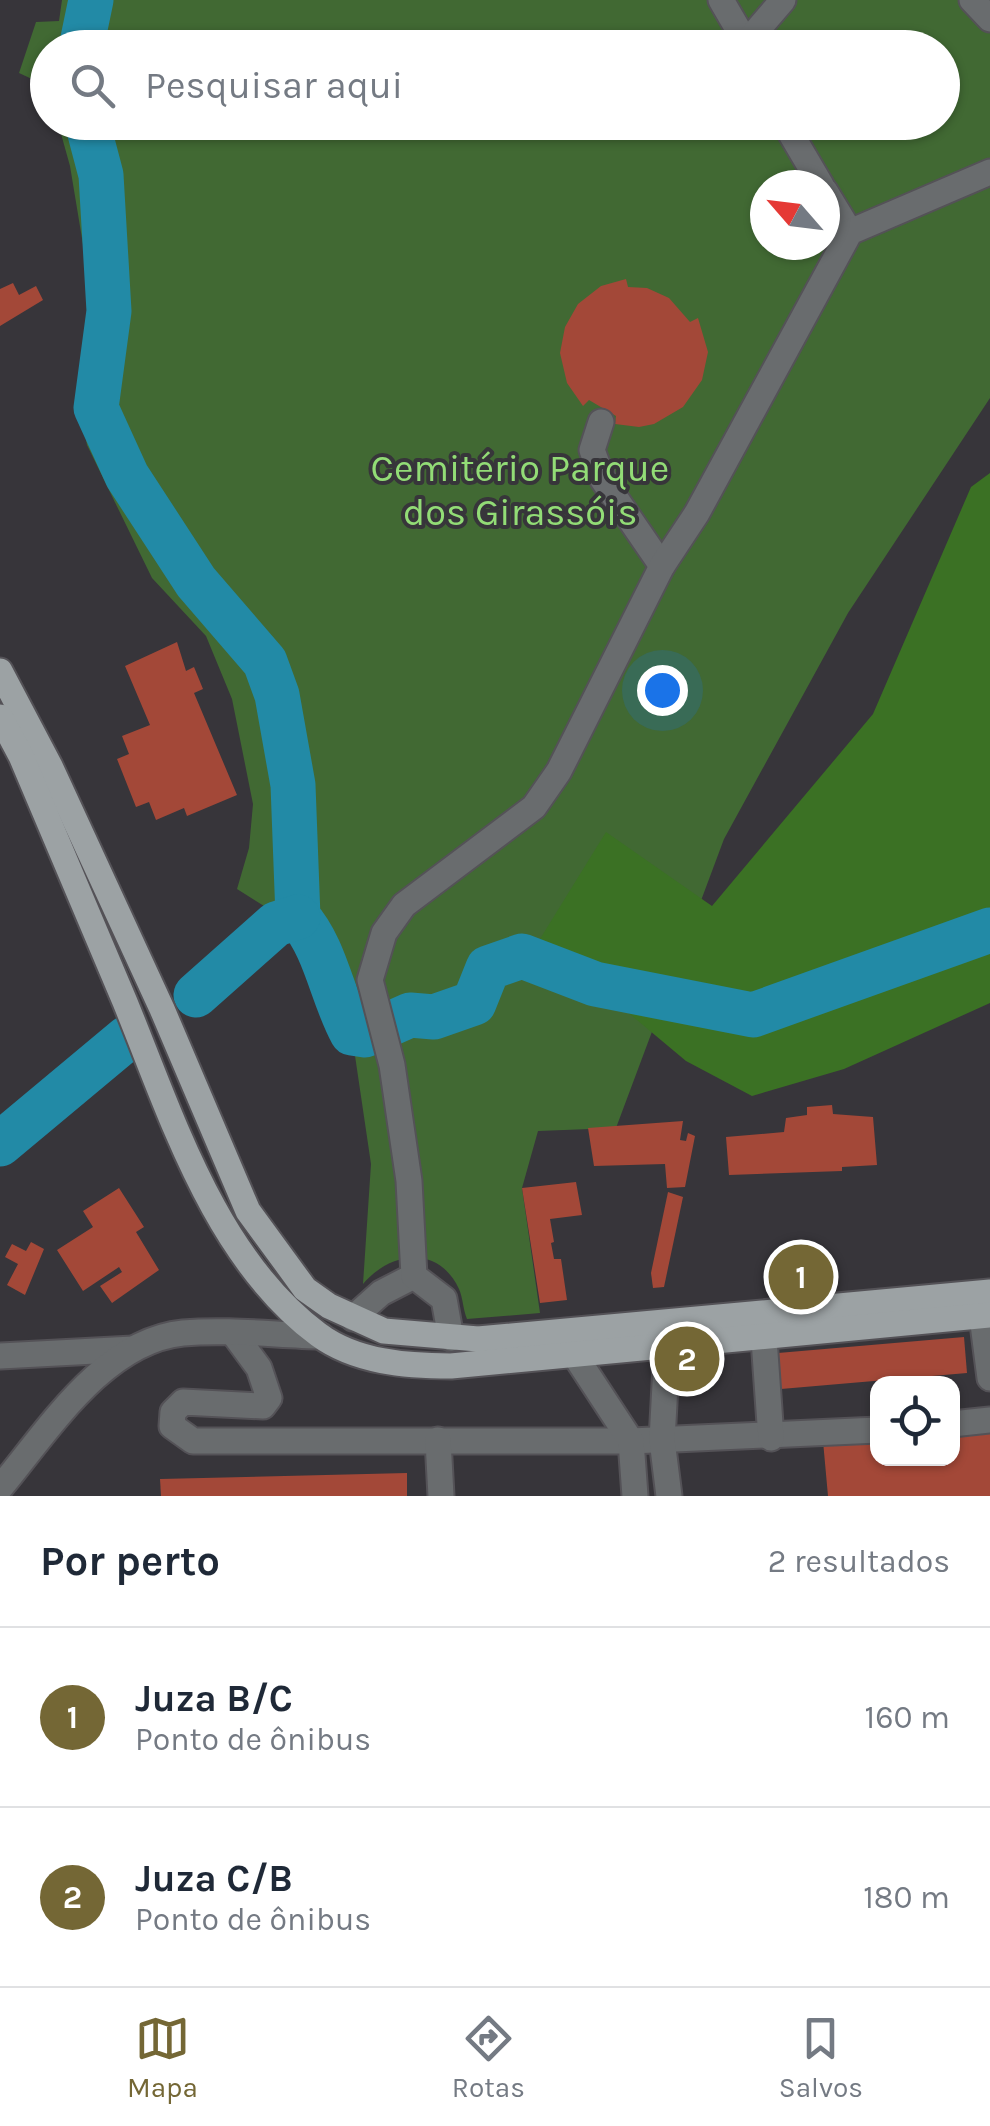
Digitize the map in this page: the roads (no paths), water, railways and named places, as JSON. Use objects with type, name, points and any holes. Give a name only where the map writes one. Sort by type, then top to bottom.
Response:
[{"type":"main road","points":[[0,671],[50,766],[146,974],[248,1210],[306,1288],[353,1318],[384,1331],[451,1338],[987,1308]]},
{"type":"main road","points":[[0,717],[21,756],[176,1126],[221,1218],[259,1276],[321,1336],[386,1363],[450,1366],[764,1340],[987,1308]]},
{"type":"main road","points":[[321,1336],[353,1318]]},
{"type":"main road","points":[[450,1366],[451,1338]]},
{"type":"street","points":[[721,0],[739,30]]},
{"type":"street","points":[[754,30],[783,0]]},
{"type":"street","points":[[972,0],[990,19]]},
{"type":"street","points":[[795,140],[812,170]]},
{"type":"street","points":[[414,1276],[409,1180],[392,1064],[370,980],[384,933],[404,905],[534,807],[559,771],[662,566],[697,513],[850,232],[990,172]]},
{"type":"street","points":[[840,216],[850,232]]},
{"type":"street","points":[[601,422],[592,450],[603,480],[662,566]]},
{"type":"street","points":[[353,1318],[381,1293],[414,1276]]},
{"type":"street","points":[[414,1276],[444,1298],[451,1338]]},
{"type":"street","points":[[987,1308],[990,1378]]},
{"type":"street","points":[[0,1356],[134,1348],[180,1333],[321,1336]]},
{"type":"street","points":[[234,1334],[259,1368],[269,1398],[263,1406],[248,1407],[183,1402],[173,1412],[172,1426],[179,1435],[193,1441],[630,1441],[770,1438],[870,1431]]},
{"type":"street","points":[[764,1340],[770,1438]]},
{"type":"street","points":[[0,1488],[88,1386],[134,1348]]},
{"type":"street","points":[[667,1348],[662,1440],[669,1496]]},
{"type":"street","points":[[576,1357],[630,1441],[636,1496]]},
{"type":"street","points":[[960,1423],[990,1420]]},
{"type":"street","points":[[438,1440],[441,1496]]},
{"type":"waterway","points":[[85,30],[91,0]]},
{"type":"waterway","points":[[92,140],[101,175],[109,311],[96,408],[127,476],[196,582],[265,662],[277,695],[293,785],[298,917],[322,958],[352,1033],[365,1035],[410,1015],[434,1017],[474,1003],[488,968],[522,956],[595,984],[753,1015],[990,930]]},
{"type":"waterway","points":[[196,995],[276,924],[298,917]]},
{"type":"waterway","points":[[0,1144],[127,1038]]},
{"type":"place","name":"Juza B/C","points":[[801,1277]]},
{"type":"place","name":"Juza C/B","points":[[687,1359]]},
{"type":"park label","name":"Cemitério Parque dos Girassóis","points":[[520,490]]}]
